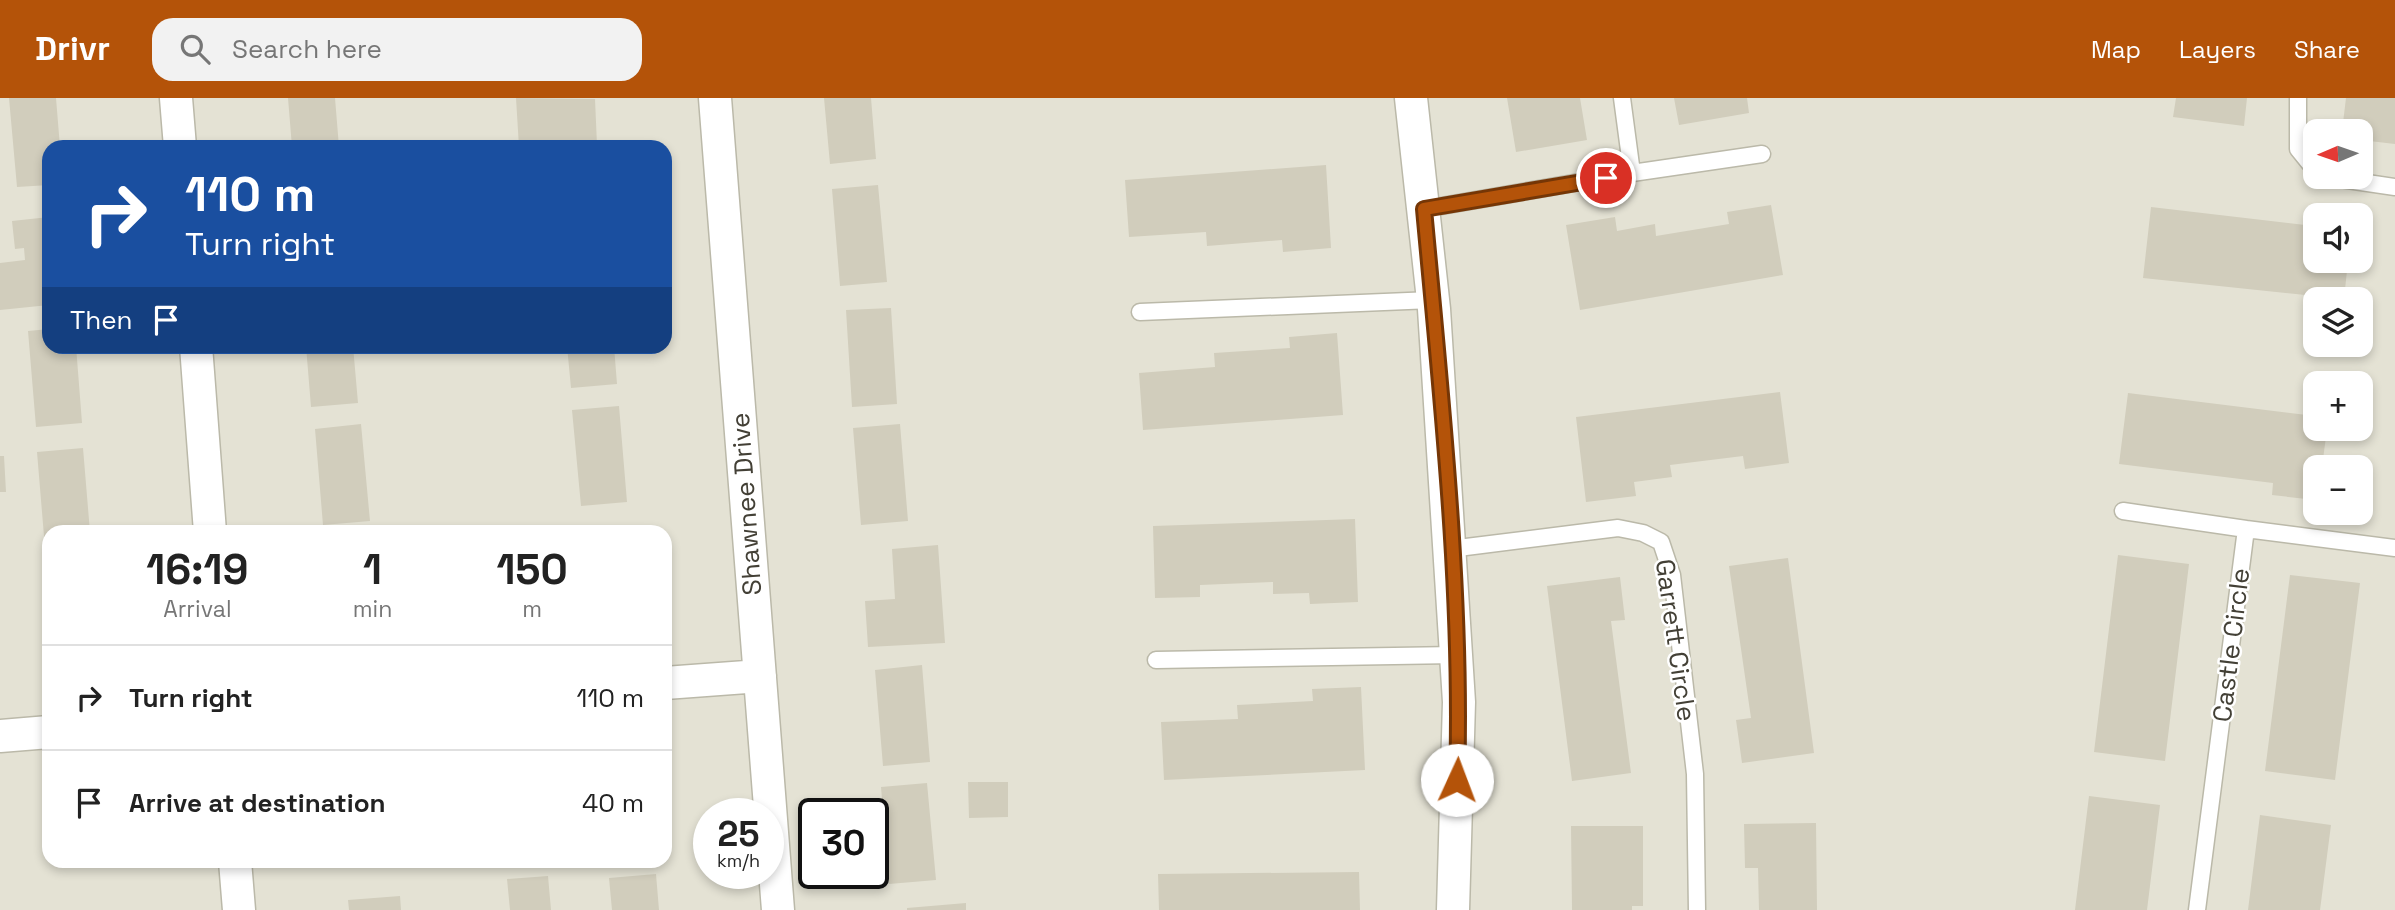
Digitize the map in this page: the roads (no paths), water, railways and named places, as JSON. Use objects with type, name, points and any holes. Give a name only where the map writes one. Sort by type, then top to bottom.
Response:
[{"type":"street","points":[[176,98],[179,140]]},
{"type":"street","name":"Shawnee Drive","points":[[715,98],[778,910]]},
{"type":"street","points":[[1411,98],[1432,300],[1459,702],[1452,910]]},
{"type":"street","points":[[197,354],[209,525]]},
{"type":"street","points":[[672,682],[760,676]]},
{"type":"street","points":[[0,736],[42,733]]},
{"type":"street","points":[[236,868],[239,910]]},
{"type":"lane","points":[[1622,98],[1632,173]]},
{"type":"lane","points":[[2298,98],[2298,149],[2303,155]]},
{"type":"lane","points":[[1424,209],[1632,173],[1762,154]]},
{"type":"lane","points":[[2373,184],[2395,187]]},
{"type":"lane","points":[[1140,312],[1432,300]]},
{"type":"lane","points":[[2123,511],[2246,529]]},
{"type":"lane","name":"Garrett Circle","points":[[1450,549],[1618,528],[1643,533],[1661,542],[1672,575],[1695,774],[1697,910]]},
{"type":"lane","name":"Castle Circle","points":[[2197,910],[2246,529],[2395,548]]},
{"type":"lane","points":[[1156,660],[1456,655]]}]
